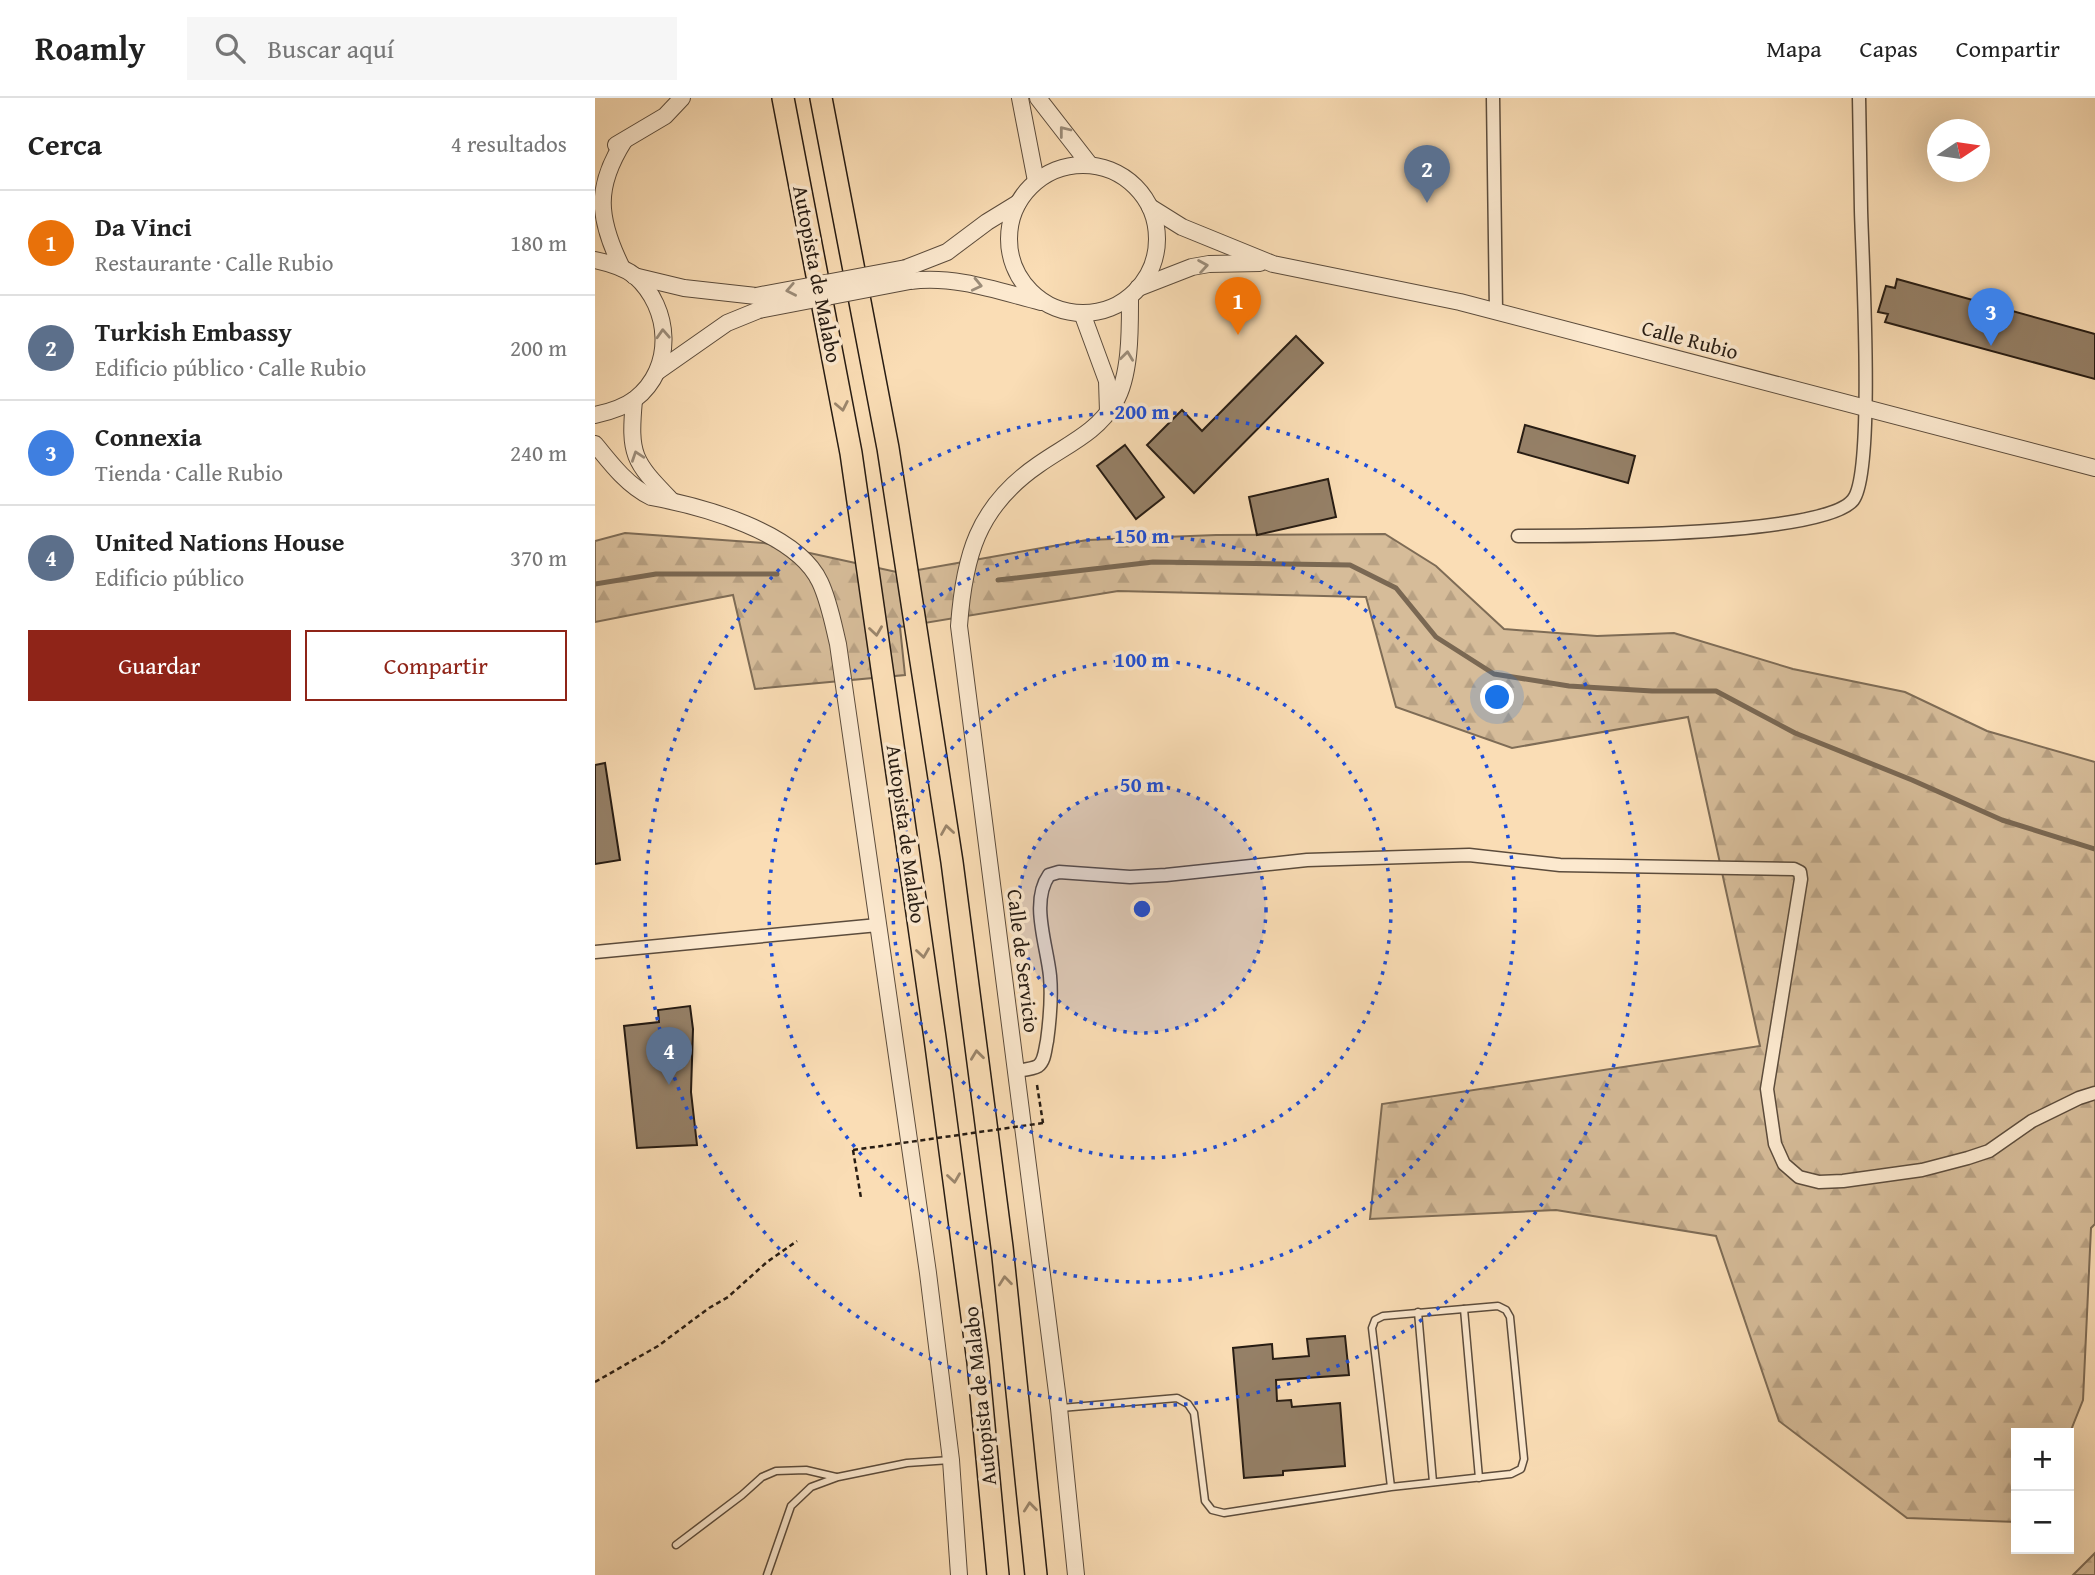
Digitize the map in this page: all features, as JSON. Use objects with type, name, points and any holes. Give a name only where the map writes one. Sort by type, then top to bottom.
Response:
[{"type":"highway","name":"Autopista de Malabo","points":[[783,98],[853,466],[937,1051],[978,1362],[998,1575]]},
{"type":"highway","name":"Autopista de Malabo","points":[[821,98],[888,449],[952,862],[1002,1247],[1036,1575]]},
{"type":"street","points":[[595,162],[611,147],[665,116],[683,98]]},
{"type":"street","points":[[1020,98],[1036,181]]},
{"type":"street","points":[[1038,98],[1090,165]]},
{"type":"street","points":[[1493,98],[1496,311]]},
{"type":"street","points":[[1518,536],[1639,536],[1725,530],[1838,511],[1853,500],[1860,483],[1865,409],[1859,98]]},
{"type":"street","points":[[595,415],[616,410],[634,400],[647,387],[657,372],[664,346],[662,320],[652,295],[628,272],[608,239],[600,212],[600,177],[608,159],[624,141]]},
{"type":"street","points":[[595,260],[684,288],[757,303],[908,274],[948,279],[1082,313],[1099,312],[1115,306],[1134,292],[1150,270],[1156,249],[1156,228],[1150,207],[1135,186],[1115,172],[1090,165],[1062,168],[1036,181],[1018,203],[908,274]]},
{"type":"street","points":[[1018,203],[1010,224],[1009,247],[1015,269],[1027,288],[1045,302]]},
{"type":"street","name":"Calle Rubio","points":[[1150,207],[1193,233],[1273,264],[1496,311],[2095,468]]},
{"type":"street","name":"Calle Rubio","points":[[1134,292],[1192,267],[1231,263],[1273,264]]},
{"type":"street","name":"Calle de Servicio","points":[[1076,1575],[1059,1408],[959,626],[962,586],[970,550],[989,514],[1036,466],[1096,427],[1117,399],[1123,380],[1134,292]]},
{"type":"street","points":[[657,372],[757,303]]},
{"type":"street","points":[[1082,313],[1107,381],[1108,412]]},
{"type":"street","points":[[634,400],[631,431],[634,454],[646,474],[670,500]]},
{"type":"street","points":[[595,444],[641,492],[651,497],[731,517],[773,538],[801,557],[819,579],[838,644],[927,1273],[951,1460],[959,1575]]},
{"type":"street","points":[[1016,1071],[1037,1067],[1044,1059],[1050,1015],[1050,977],[1041,898],[1049,874],[1059,872],[1129,877],[1307,860],[1469,855],[1560,865],[1794,869],[1800,872],[1767,1088],[1775,1144],[1784,1164],[1799,1177],[1819,1182],[1843,1181],[1922,1170],[1968,1158],[1989,1151],[2032,1121],[2095,1093]]},
{"type":"street","points":[[595,952],[878,925]]},
{"type":"lane","points":[[1059,1408],[1177,1398],[1188,1404],[1194,1413],[1205,1502],[1212,1510],[1224,1513],[1391,1487],[1511,1474],[1521,1469],[1524,1459],[1510,1317],[1506,1310],[1499,1306],[1418,1312],[1383,1316],[1375,1321],[1372,1328],[1391,1487]]},
{"type":"lane","points":[[1464,1309],[1479,1478]]},
{"type":"lane","points":[[1418,1312],[1433,1482]]},
{"type":"lane","points":[[767,1575],[791,1506],[811,1488],[838,1477],[922,1460],[951,1460]]},
{"type":"lane","points":[[676,1545],[762,1477],[776,1471],[806,1470],[838,1477]]},
{"type":"path","points":[[861,1198],[853,1150],[1042,1123],[1037,1085]]},
{"type":"path","points":[[595,1382],[658,1346],[728,1297],[767,1262],[797,1241]]},
{"type":"green space","points":[[625,533],[764,543],[901,573],[1087,540],[1216,535],[1385,534],[1436,566],[1504,629],[1597,636],[1674,633],[1793,669],[1905,692],[1987,731],[2095,762],[2095,1224],[2091,1228],[2083,1400],[2072,1428],[2011,1428],[2011,1522],[1907,1518],[1779,1421],[1716,1236],[1556,1210],[1370,1219],[1382,1104],[1760,1046],[1688,717],[1512,748],[1396,707],[1366,597],[1118,591],[900,627],[905,675],[755,689],[733,595],[595,622],[595,541]]},
{"type":"green space","points":[[2095,1553],[2095,1575],[2073,1575]]},
{"type":"building","points":[[1897,279],[2095,334],[2095,379],[1885,322],[1888,314],[1878,312],[1886,286],[1895,288]]},
{"type":"building","points":[[1296,336],[1323,363],[1194,493],[1147,445],[1182,410],[1202,431]]},
{"type":"building","points":[[1525,425],[1635,456],[1628,483],[1518,452]]},
{"type":"building","points":[[1125,445],[1164,497],[1136,519],[1097,466]]},
{"type":"building","points":[[1328,479],[1336,517],[1257,535],[1249,497]]},
{"type":"building","points":[[605,763],[620,860],[595,864],[595,765]]},
{"type":"building","points":[[690,1006],[693,1029],[691,1092],[697,1145],[637,1148],[624,1026],[659,1022],[658,1010]]},
{"type":"building","points":[[1345,1336],[1349,1375],[1276,1380],[1277,1401],[1291,1400],[1292,1407],[1340,1403],[1345,1466],[1283,1471],[1283,1475],[1244,1478],[1233,1348],[1272,1344],[1273,1359],[1309,1356],[1307,1339]]},
{"type":"waterway","points":[[998,580],[1153,562],[1350,565],[1396,588],[1436,637],[1494,674],[1569,686],[1652,691],[1716,691],[1795,733],[2002,820],[2095,849]]},
{"type":"waterway","points":[[595,584],[656,574],[777,574]]},
{"type":"place","name":"Turkish Embassy","points":[[1427,203]]},
{"type":"place","name":"Da Vinci","points":[[1238,335]]},
{"type":"place","name":"Connexia","points":[[1991,346]]},
{"type":"place","name":"United Nations House","points":[[669,1085]]}]
